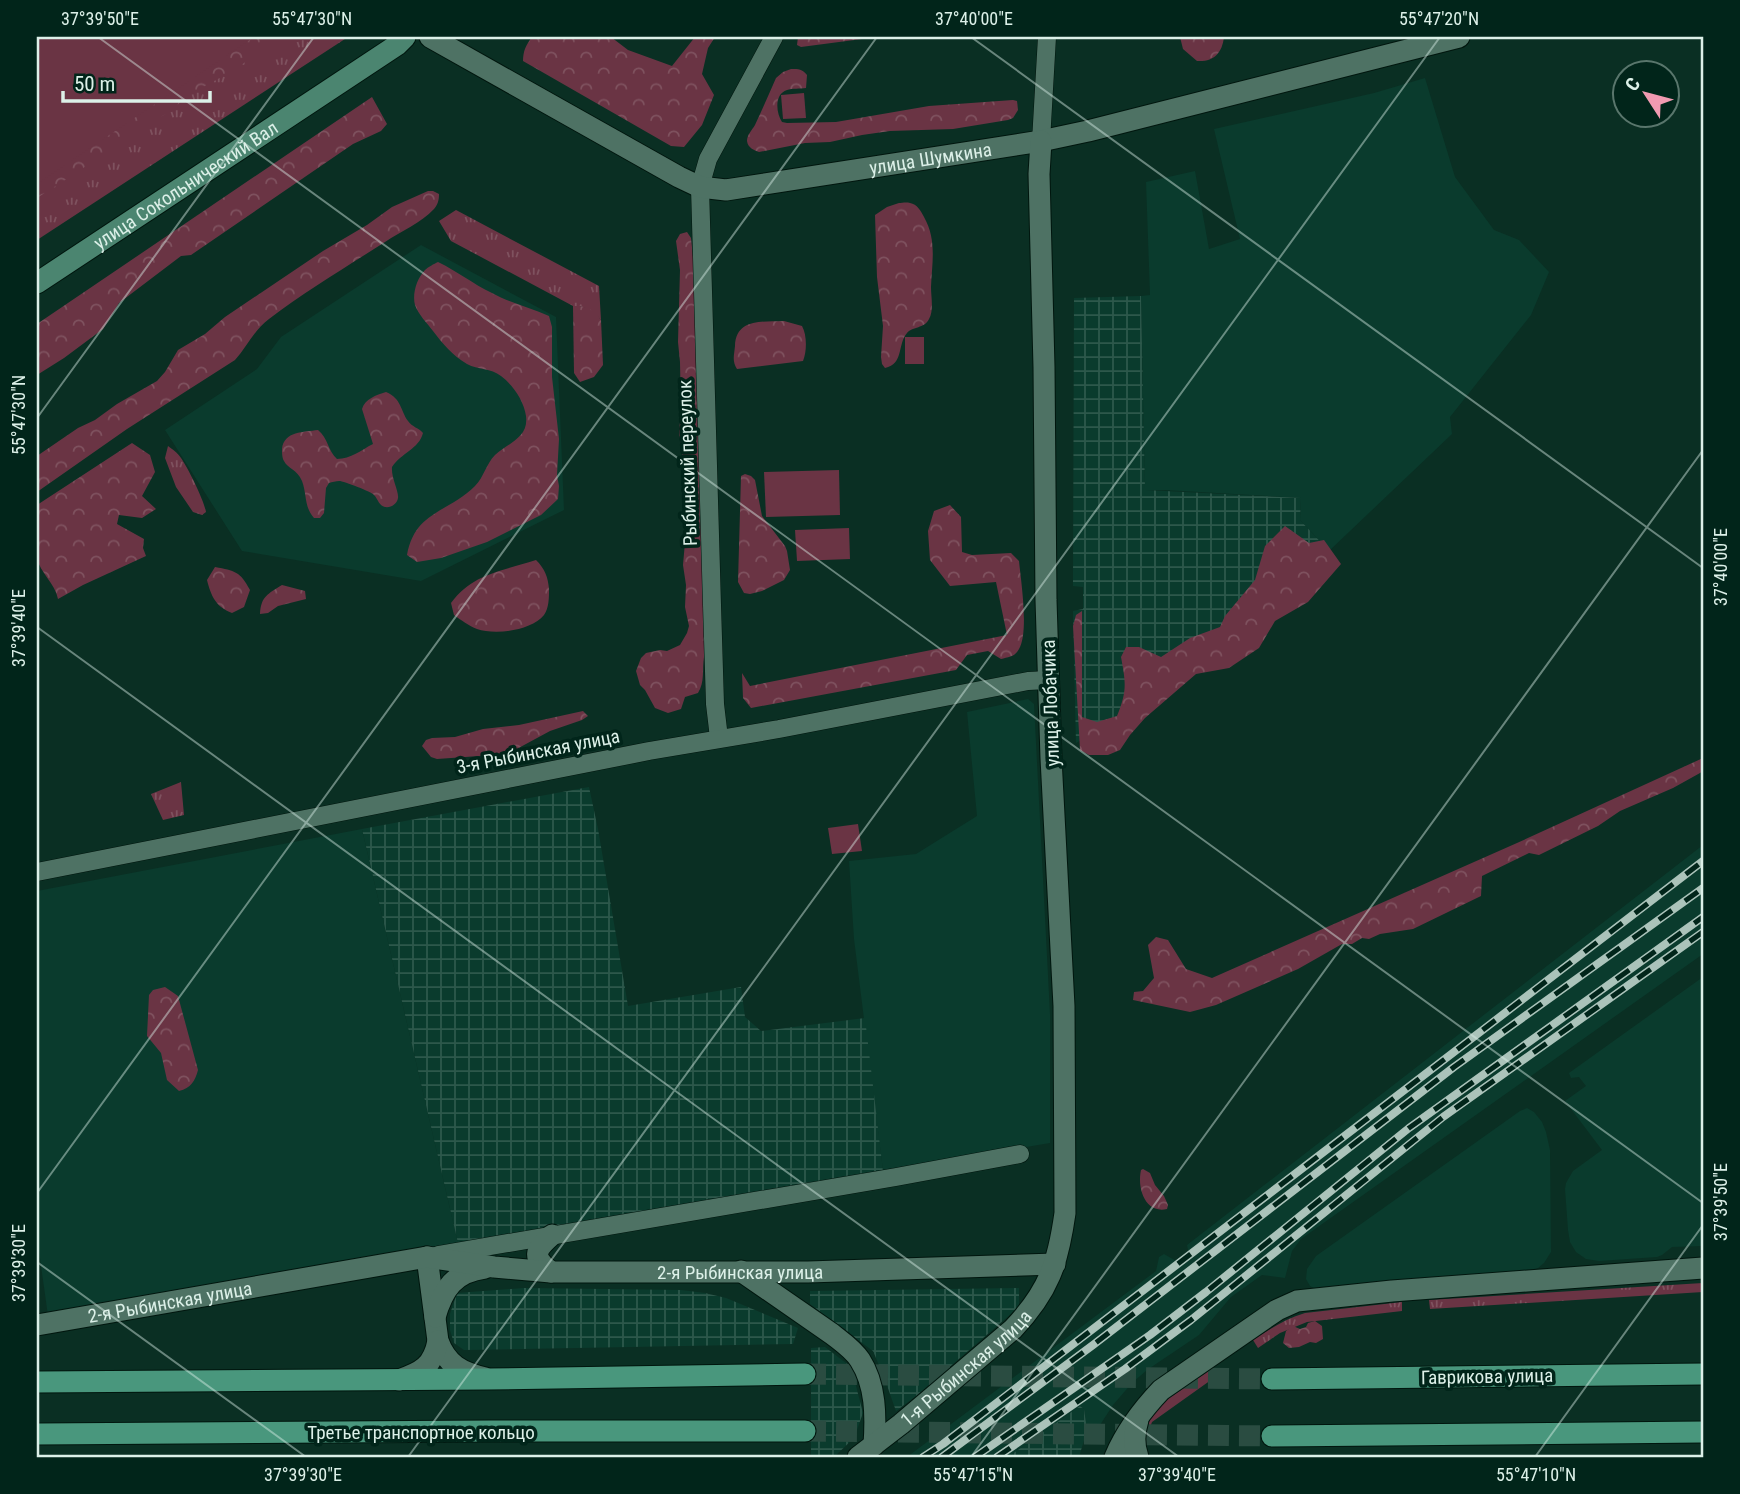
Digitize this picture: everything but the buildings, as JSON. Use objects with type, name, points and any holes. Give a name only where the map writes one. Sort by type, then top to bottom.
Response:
[{"type":"main road","name":"улица Сокольнический Вал","points":[[37,283],[405,37]]},
{"type":"main road","points":[[37,1382],[805,1374]]},
{"type":"main road","name":"Гаврикова улица","points":[[1272,1379],[1703,1374]]},
{"type":"main road","name":"Третье транспортное кольцо","points":[[37,1434],[805,1431]]},
{"type":"main road","points":[[1272,1436],[1703,1432]]},
{"type":"street","name":"улица Шумкина","points":[[430,37],[679,177],[700,187],[726,190],[1041,141],[1459,37]]},
{"type":"street","name":"Рыбинский переулок","points":[[719,738],[715,704],[700,187],[708,159],[774,37]]},
{"type":"street","points":[[1041,141],[1047,37]]},
{"type":"street","name":"улица Лобачика","points":[[1041,141],[1039,173],[1048,680],[1064,1020],[1065,1213],[1055,1264]]},
{"type":"street","name":"3-я Рыбинская улица","points":[[37,872],[719,738],[1028,681],[1048,680]]},
{"type":"street","name":"2-я Рыбинская улица","points":[[37,1325],[1020,1154]]},
{"type":"street","points":[[551,1272],[538,1259],[537,1253],[543,1243],[552,1236]]},
{"type":"street","points":[[428,1257],[441,1351],[457,1368],[487,1379]]},
{"type":"street","name":"2-я Рыбинская улица","points":[[428,1257],[551,1272],[808,1272],[1055,1264]]},
{"type":"street","name":"1-я Рыбинская улица","points":[[866,1451],[1013,1329],[1028,1313],[1049,1281],[1055,1264]]},
{"type":"street","points":[[435,1319],[440,1298],[454,1281],[472,1270],[494,1267]]},
{"type":"street","points":[[1115,1457],[1122,1441],[1161,1390],[1277,1310],[1297,1301],[1392,1291],[1703,1268]]},
{"type":"street","points":[[741,1271],[832,1334],[860,1360],[872,1389],[876,1425],[866,1451]]},
{"type":"street","points":[[399,1380],[425,1368],[436,1352],[438,1341]]},
{"type":"street","points":[[1138,1457],[1134,1433],[1140,1415]]},
{"type":"shaded area","points":[[1425,78],[1455,177],[1494,230],[1519,240],[1549,272],[1531,315],[1450,417],[1452,434],[1329,551],[1300,520],[1301,498],[1145,490],[1141,296],[1150,295],[1146,182],[1195,171],[1209,249],[1240,239],[1214,129],[1374,93]]},
{"type":"shaded area","points":[[421,245],[556,317],[564,510],[421,581],[242,551],[165,430],[257,369],[281,337]]},
{"type":"shaded area","points":[[1141,296],[1145,490],[1301,498],[1300,520],[1329,551],[1142,703],[1076,743],[1073,611],[1083,609],[1083,587],[1073,586],[1074,298]]},
{"type":"shaded area","points":[[1028,699],[1034,704],[1050,1014],[1050,1143],[883,1171],[854,939],[849,861],[916,854],[977,816],[967,712]]},
{"type":"shaded area","points":[[589,787],[628,1006],[741,987],[745,1017],[761,1031],[865,1018],[883,1171],[458,1243],[362,829]]},
{"type":"shaded area","points":[[362,829],[458,1243],[48,1316],[37,1237],[37,891]]},
{"type":"shaded area","points":[[1703,845],[1703,954],[1301,1239],[1292,1251],[1285,1278],[1262,1275],[1231,1297],[1199,1335],[1132,1383],[1100,1425],[1087,1430],[1084,1409],[1080,1406],[1008,1457],[907,1457],[1156,1271],[1159,1257],[1164,1254],[1178,1262],[1189,1255],[1187,1245]]},
{"type":"shaded area","points":[[1703,977],[1703,1246],[1672,1247],[1657,1257],[1599,1261],[1586,1259],[1576,1252],[1570,1242],[1565,1189],[1573,1171],[1602,1150],[1565,1101],[1586,1086],[1579,1077],[1571,1078],[1569,1073]]},
{"type":"shaded area","points":[[1527,1108],[1542,1122],[1550,1150],[1551,1252],[1538,1268],[1316,1289],[1310,1286],[1306,1279],[1307,1269],[1316,1256]]},
{"type":"shaded area","points":[[524,1288],[681,1290],[705,1293],[726,1298],[798,1328],[793,1344],[464,1350],[454,1343],[450,1330],[450,1314],[457,1293]]},
{"type":"shaded area","points":[[1019,1288],[1019,1307],[896,1411],[873,1351],[810,1304],[810,1291]]},
{"type":"shaded area","points":[[825,1347],[851,1367],[863,1413],[854,1438],[834,1457],[811,1457],[811,1348]]},
{"type":"shaded area","points":[[1080,1406],[1084,1409],[1087,1430],[1079,1457],[1008,1457]]},
{"type":"green space","points":[[37,37],[283,37],[229,73],[188,95],[171,111],[142,127],[37,198]]},
{"type":"green space","points":[[37,37],[254,37],[37,184]]},
{"type":"green space","points":[[254,37],[348,37],[37,240],[37,184]]},
{"type":"green space","points":[[532,37],[611,37],[628,50],[672,66],[695,37],[715,37],[708,48],[702,74],[714,95],[702,125],[684,147],[671,146],[523,61],[525,48]]},
{"type":"green space","points":[[798,37],[877,37],[801,47],[797,45]]},
{"type":"green space","points":[[1180,37],[1224,37],[1216,55],[1208,60],[1197,61],[1183,49]]},
{"type":"green space","points":[[791,69],[800,70],[807,75],[806,88],[787,90],[780,95],[780,118],[787,123],[836,122],[929,106],[1013,100],[1017,101],[1018,110],[1013,118],[1008,120],[953,129],[890,131],[759,152],[751,148],[748,137],[776,78]]},
{"type":"green space","points":[[804,93],[806,118],[783,119],[781,95]]},
{"type":"green space","points":[[372,97],[387,124],[381,131],[353,144],[191,255],[181,256],[119,303],[103,329],[37,375],[37,324]]},
{"type":"green space","points":[[428,191],[439,194],[438,200],[434,209],[423,219],[283,309],[259,328],[235,360],[127,429],[37,492],[37,456],[157,381],[178,350],[205,334],[225,317],[392,207]]},
{"type":"green space","points":[[899,203],[917,206],[931,234],[932,308],[927,322],[907,333],[895,363],[885,368],[881,357],[883,326],[877,277],[875,215]]},
{"type":"green space","points":[[456,210],[599,286],[601,320],[589,309],[573,306],[451,241],[439,221]]},
{"type":"green space","points":[[687,232],[691,238],[694,266],[701,392],[698,441],[708,639],[698,693],[685,697],[681,709],[668,713],[655,708],[640,685],[636,671],[646,653],[667,651],[680,645],[689,626],[685,607],[683,565],[686,503],[679,432],[680,270],[676,241],[680,234]]},
{"type":"green space","points":[[438,262],[478,286],[549,316],[559,439],[559,486],[558,499],[541,515],[487,542],[441,558],[417,562],[407,555],[417,529],[475,486],[495,455],[521,435],[526,424],[523,405],[510,384],[497,373],[471,366],[457,357],[440,340],[416,308],[414,296],[422,273]]},
{"type":"green space","points":[[573,306],[588,308],[601,320],[603,365],[594,377],[580,382],[574,373]]},
{"type":"green space","points":[[784,321],[802,326],[806,343],[803,361],[737,369],[734,356],[740,330],[752,323]]},
{"type":"green space","points":[[905,337],[924,337],[924,364],[905,364]]},
{"type":"green space","points":[[386,392],[398,401],[410,423],[423,433],[418,443],[392,467],[398,495],[396,502],[389,507],[383,506],[374,495],[335,481],[329,483],[326,488],[324,513],[320,518],[314,518],[300,477],[283,460],[282,449],[286,439],[296,434],[318,430],[337,459],[356,454],[373,444],[363,406],[371,398]]},
{"type":"green space","points":[[132,443],[150,455],[155,472],[142,496],[156,509],[142,518],[119,515],[117,524],[144,539],[146,556],[58,599],[37,558],[37,505]]},
{"type":"green space","points":[[168,446],[180,456],[188,469],[206,512],[202,515],[193,512],[176,487],[165,458]]},
{"type":"green space","points":[[839,470],[840,515],[766,517],[764,472]]},
{"type":"green space","points":[[745,474],[755,480],[762,516],[785,546],[790,570],[784,580],[750,594],[744,593],[738,582],[741,476]]},
{"type":"green space","points":[[950,505],[961,517],[962,552],[972,555],[1011,553],[1019,561],[1024,631],[1015,654],[1001,659],[988,651],[967,655],[956,670],[751,708],[743,698],[742,673],[750,686],[1007,635],[996,582],[950,586],[930,560],[928,531],[934,511]]},
{"type":"green space","points":[[1285,526],[1309,543],[1324,540],[1341,564],[1308,602],[1275,621],[1259,648],[1229,668],[1196,674],[1145,718],[1120,750],[1108,755],[1089,755],[1080,750],[1073,626],[1076,615],[1082,611],[1082,717],[1097,722],[1117,716],[1124,693],[1121,657],[1126,647],[1139,647],[1161,657],[1190,638],[1220,627],[1225,616],[1255,580],[1265,546]]},
{"type":"green space","points":[[849,528],[850,559],[797,561],[795,530]]},
{"type":"green space","points":[[536,560],[546,573],[549,599],[544,615],[531,625],[512,630],[485,631],[474,628],[454,615],[451,603],[469,585],[489,574]]},
{"type":"green space","points":[[215,567],[232,571],[243,579],[250,590],[244,607],[232,613],[222,608],[215,600],[207,580]]},
{"type":"green space","points":[[282,585],[305,591],[306,599],[260,614],[264,599]]},
{"type":"green space","points":[[583,711],[588,716],[582,720],[550,731],[513,751],[437,759],[431,757],[422,746],[426,740],[432,738],[455,737],[483,729],[519,725]]},
{"type":"green space","points":[[1703,758],[1703,771],[1700,773],[1620,811],[1598,826],[1539,855],[1529,853],[1482,876],[1481,896],[1413,929],[1342,944],[1298,969],[1216,1005],[1190,1012],[1133,1000],[1134,992],[1143,991],[1154,978],[1148,945],[1156,937],[1168,940],[1186,969],[1212,978]]},
{"type":"green space","points":[[181,782],[184,815],[163,820],[151,794]]},
{"type":"green space","points":[[858,824],[862,851],[832,854],[828,828]]},
{"type":"green space","points":[[165,987],[178,996],[198,1070],[192,1084],[179,1091],[167,1080],[161,1053],[147,1036],[149,995],[153,990]]},
{"type":"green space","points":[[1143,1169],[1150,1173],[1164,1196],[1167,1209],[1153,1208],[1144,1198],[1140,1184]]},
{"type":"green space","points":[[1703,1283],[1703,1292],[1430,1309],[1429,1300]]},
{"type":"green space","points":[[1402,1302],[1402,1311],[1307,1322],[1280,1333],[1258,1348],[1253,1340],[1284,1321],[1305,1313]]},
{"type":"green space","points":[[1315,1321],[1322,1326],[1323,1339],[1289,1348],[1283,1343],[1286,1331],[1293,1326],[1300,1329]]},
{"type":"green space","points":[[1213,1368],[1218,1375],[1152,1422],[1145,1441],[1149,1457],[1145,1453],[1142,1431],[1152,1410]]},
{"type":"tunnel","points":[[805,1374],[1272,1379]]},
{"type":"tunnel","points":[[805,1431],[1272,1436]]},
{"type":"railway","points":[[923,1457],[1703,861]]},
{"type":"railway","points":[[942,1457],[1093,1345],[1454,1067],[1703,888]]},
{"type":"railway","points":[[975,1457],[1150,1335],[1409,1128],[1703,917]]},
{"type":"railway","points":[[997,1457],[1191,1320],[1443,1117],[1703,932]]}]
